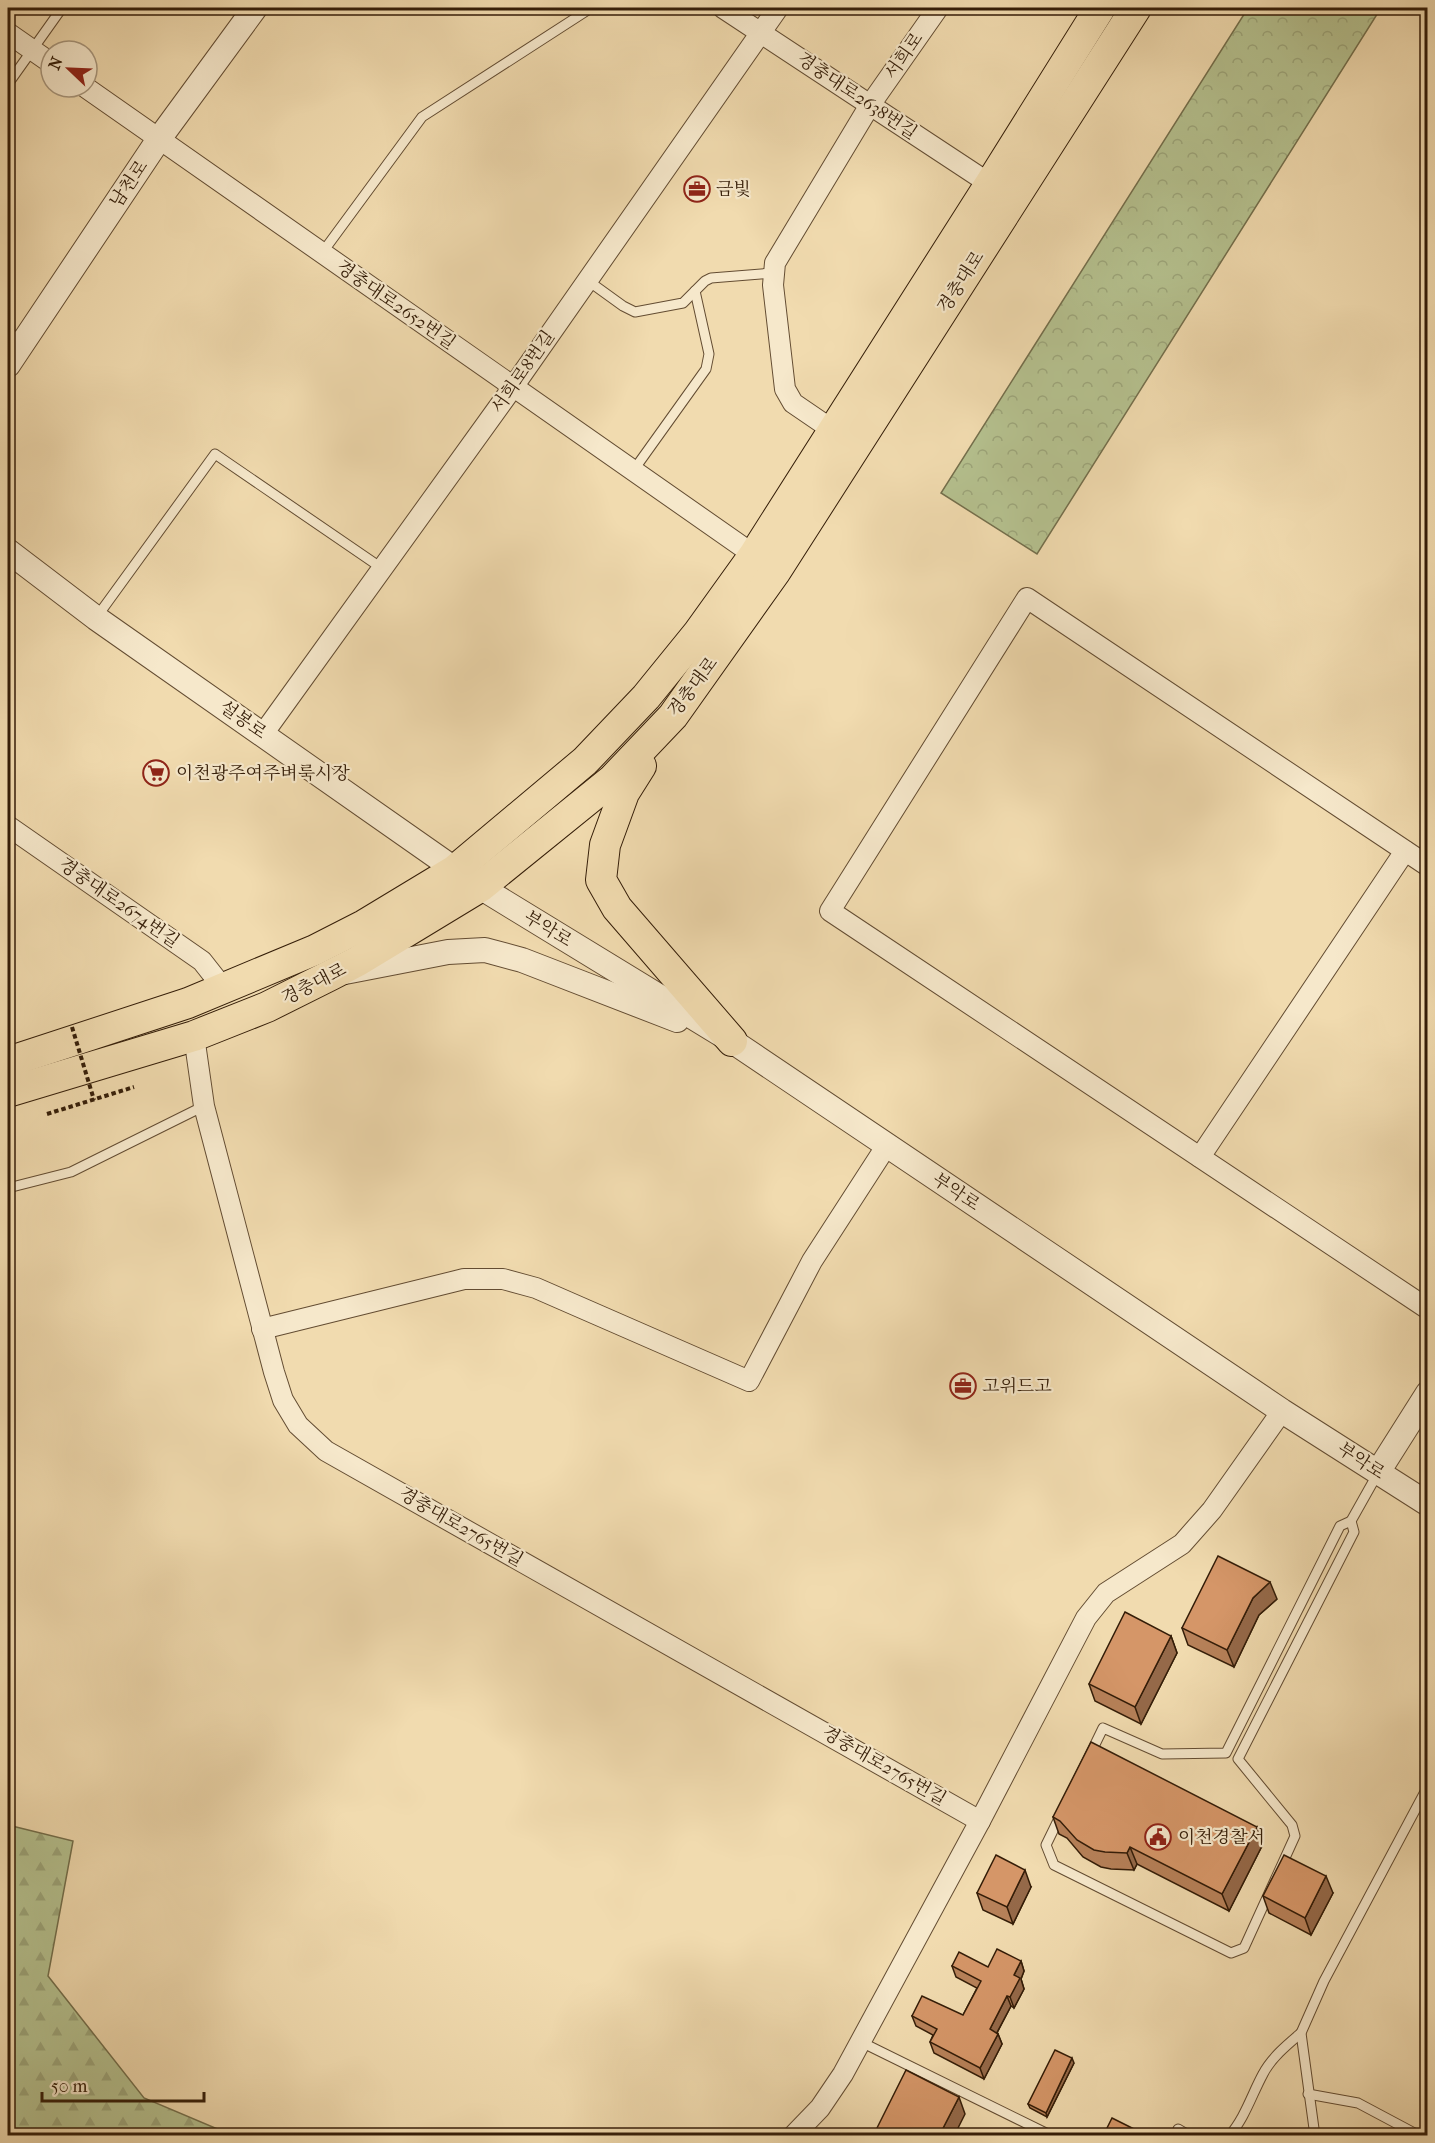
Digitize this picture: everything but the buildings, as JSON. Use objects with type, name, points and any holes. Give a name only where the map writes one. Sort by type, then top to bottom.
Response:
[{"type":"main road","name":"경충대로","points":[[8,1062],[188,1003],[315,950],[364,925],[455,870],[585,761],[646,697],[698,633],[754,555],[1100,8]]},
{"type":"main road","name":"경충대로","points":[[8,1092],[194,1036],[267,1007],[331,975],[480,887],[612,780],[673,716],[776,571],[1136,8]]},
{"type":"main road","points":[[673,716],[624,793],[605,845],[601,880],[617,908],[732,1041]]},
{"type":"street","name":"남천로","points":[[8,365],[15,337],[255,8]]},
{"type":"street","name":"경충대로2638번길","points":[[723,8],[990,184]]},
{"type":"street","name":"서희로8번길","points":[[263,734],[513,387],[778,8]]},
{"type":"street","name":"서희로","points":[[870,105],[938,8]]},
{"type":"street","points":[[8,33],[39,55]]},
{"type":"street","name":"경충대로2652번길","points":[[99,97],[754,555]]},
{"type":"street","points":[[834,431],[792,403],[785,389],[773,273],[778,254],[870,105]]},
{"type":"street","name":"설봉로","points":[[8,551],[96,618],[480,887]]},
{"type":"street","points":[[1428,866],[1027,598],[830,911],[1428,1309]]},
{"type":"street","name":"경충대로2674번길","points":[[8,825],[202,961],[224,989]]},
{"type":"street","points":[[1200,1157],[1405,851]]},
{"type":"street","name":"부악로","points":[[480,887],[732,1041],[1282,1411],[1428,1504]]},
{"type":"street","points":[[331,975],[448,952],[485,950],[522,960],[732,1041]]},
{"type":"street","name":"경충대로2765번길","points":[[194,1036],[204,1106],[262,1329],[283,1400],[298,1425],[326,1451],[980,1821]]},
{"type":"street","points":[[262,1329],[464,1279],[503,1279],[536,1288],[749,1381],[812,1261],[887,1145]]},
{"type":"street","points":[[1378,1472],[1428,1394]]},
{"type":"street","points":[[793,2136],[820,2108],[861,2042],[1086,1618],[1106,1593],[1182,1544],[1212,1510],[1282,1411]]},
{"type":"lane","points":[[8,84],[62,8]]},
{"type":"lane","points":[[322,254],[422,117],[591,8]]},
{"type":"lane","points":[[587,280],[635,312],[677,305],[689,299],[705,281],[711,278],[773,273]]},
{"type":"lane","points":[[633,471],[709,362],[710,354],[695,291]]},
{"type":"lane","points":[[96,618],[215,454],[383,569]]},
{"type":"lane","points":[[8,1188],[71,1172],[204,1106]]},
{"type":"lane","points":[[1352,1521],[1340,1526],[1226,1753],[1162,1754],[1103,1728],[1046,1845],[1054,1865],[1231,1953],[1244,1948],[1295,1836],[1292,1825],[1238,1759],[1353,1532],[1352,1521],[1378,1472]]},
{"type":"lane","points":[[1229,2136],[1238,2126],[1264,2071],[1302,2032],[1324,1981],[1428,1786]]},
{"type":"lane","points":[[1302,2032],[1315,2136]]},
{"type":"lane","points":[[861,2042],[1052,2136]]},
{"type":"lane","points":[[1308,2094],[1358,2103],[1420,2136]]},
{"type":"lane","points":[[1178,2129],[1190,2136]]},
{"type":"path","points":[[72,1027],[94,1100]]},
{"type":"path","points":[[47,1114],[134,1087]]},
{"type":"green space","points":[[1248,8],[1381,8],[1037,554],[941,493]]},
{"type":"green space","points":[[8,1825],[73,1841],[48,1976],[144,2098],[227,2133],[227,2135],[8,2135]]},
{"type":"place","name":"금빛","points":[[697,189]]},
{"type":"place","name":"이천광주여주벼룩시장","points":[[156,773]]},
{"type":"place","name":"고위드고","points":[[963,1386]]},
{"type":"place","name":"이천경찰서","points":[[1158,1837]]}]
